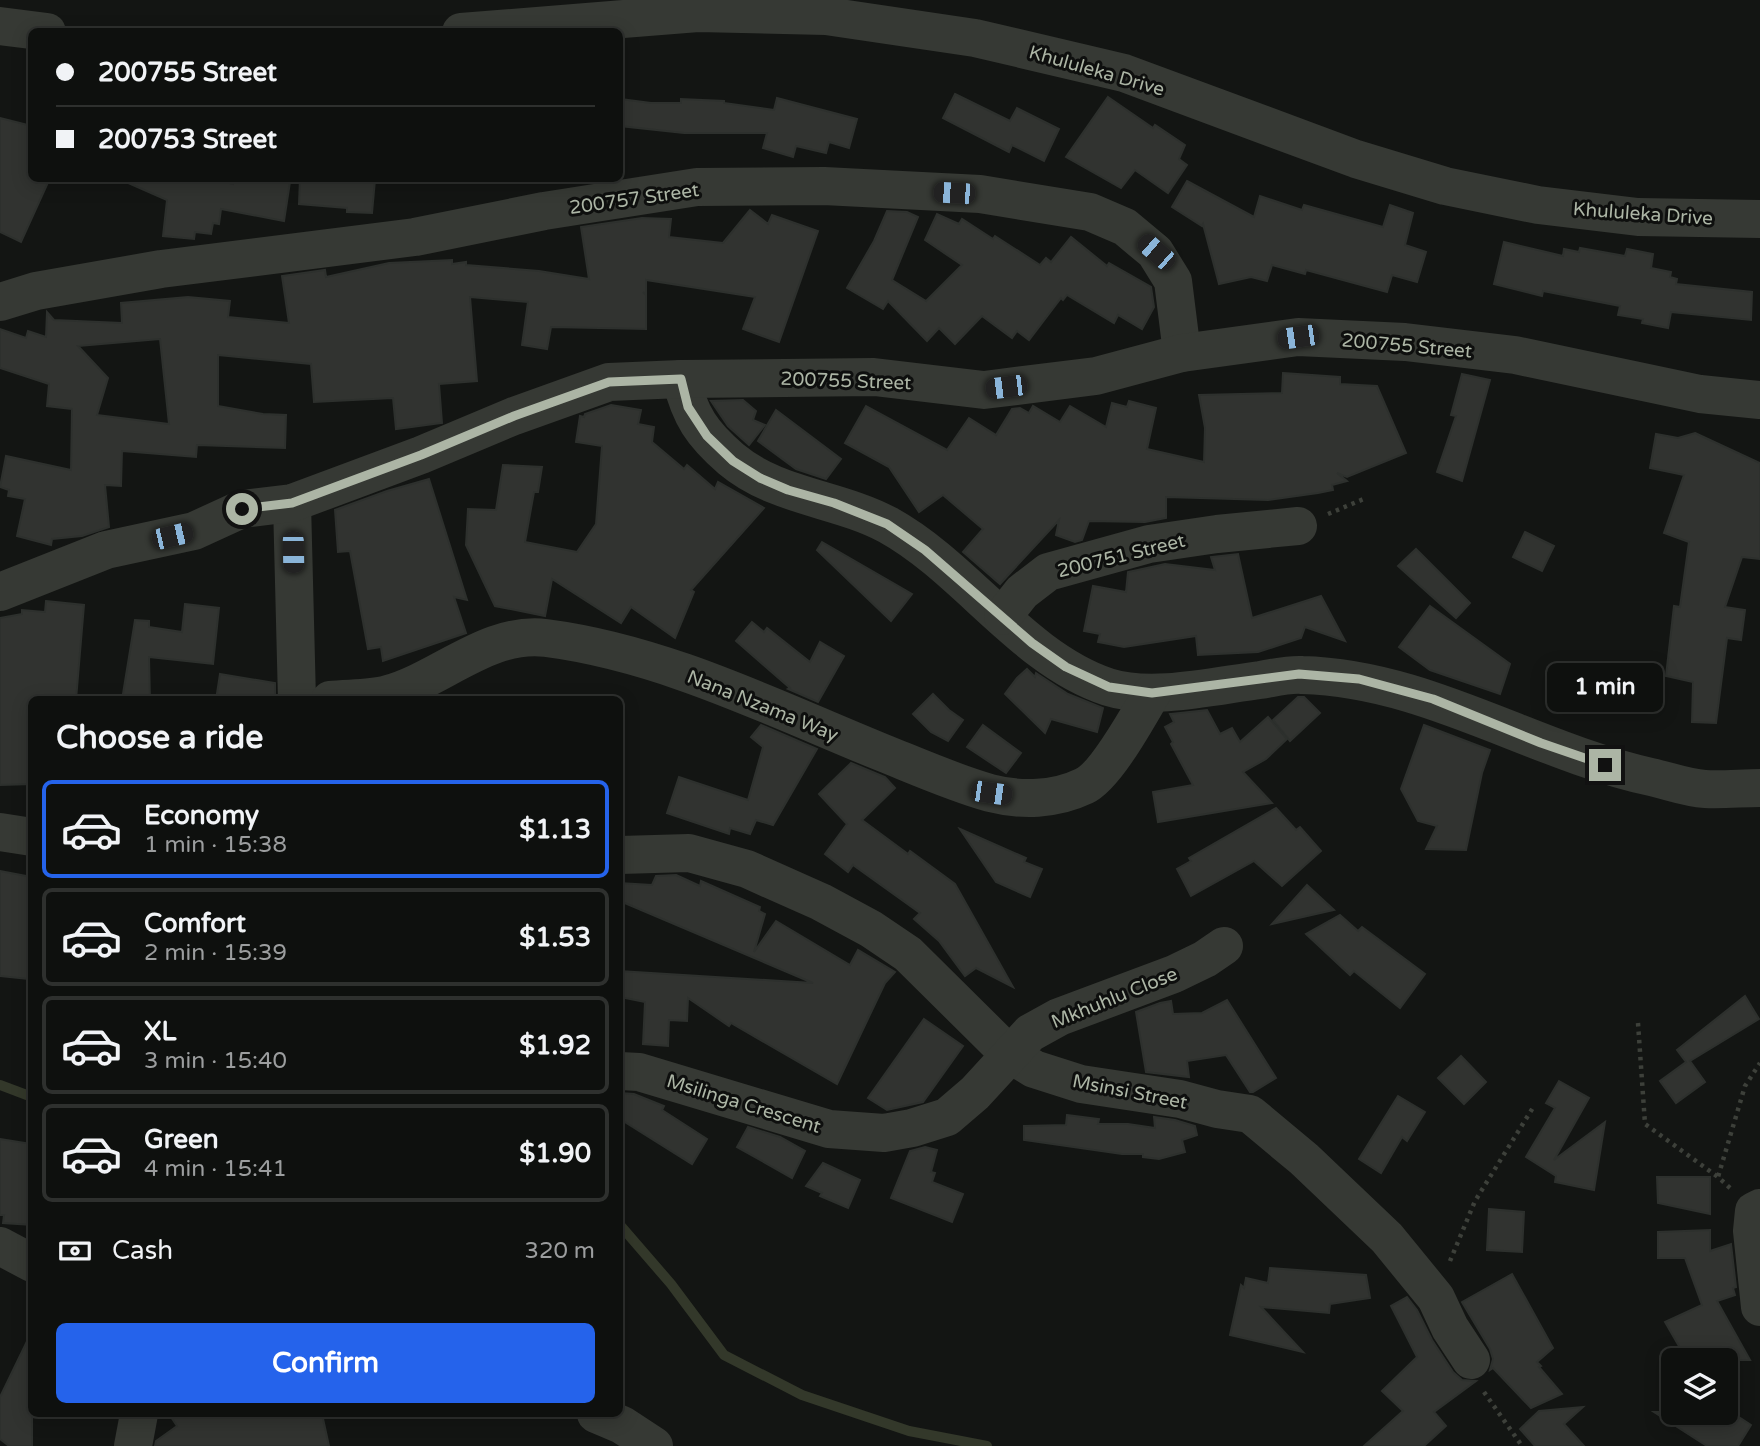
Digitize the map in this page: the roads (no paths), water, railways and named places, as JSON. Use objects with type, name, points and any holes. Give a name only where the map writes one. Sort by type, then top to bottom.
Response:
[{"type":"street","name":"Khululeka Drive","points":[[511,28],[698,13],[827,16],[961,36],[1124,74],[1356,159],[1445,186],[1538,205],[1638,217],[1760,219]]},
{"type":"street","points":[[0,26],[28,30]]},
{"type":"street","name":"200757 Street","points":[[0,302],[36,291],[161,269],[415,237],[544,211],[697,187],[824,186],[980,194],[1090,212],[1125,227],[1156,252],[1173,281],[1182,354]]},
{"type":"street","name":"200755 Street","points":[[0,592],[106,550],[194,530],[242,509],[292,503],[421,455],[514,416],[609,382],[874,377],[984,390],[1096,376],[1182,354],[1298,337],[1405,342],[1515,355],[1700,394],[1760,400]]},
{"type":"street","points":[[681,379],[688,407],[707,436],[733,461],[760,478],[788,490],[834,503],[887,524],[925,550],[1032,643],[1066,667],[1109,687],[1152,693],[1299,674],[1359,679],[1433,699],[1541,743],[1626,772],[1704,789],[1760,788]]},
{"type":"street","points":[[292,503],[297,696]]},
{"type":"street","name":"200751 Street","points":[[1003,616],[1022,592],[1048,572],[1149,544],[1298,526]]},
{"type":"street","name":"Nana Nzama Way","points":[[369,696],[388,694],[494,644],[519,637],[601,646],[699,678],[991,793],[1026,798],[1056,796],[1087,785],[1107,763],[1152,693]]},
{"type":"street","points":[[0,832],[28,836]]},
{"type":"street","name":"Msinsi Street","points":[[623,855],[690,853],[747,869],[821,902],[871,929],[908,954],[1009,1053],[1034,1069],[1081,1084],[1250,1114],[1304,1159],[1387,1238],[1436,1298],[1450,1328],[1471,1360]]},
{"type":"street","name":"Mkhuhlu Close","points":[[1009,1053],[1030,1032],[1059,1017],[1174,974],[1224,946]]},
{"type":"street","name":"Msilinga Crescent","points":[[623,1071],[639,1072],[829,1129],[884,1133],[947,1118],[975,1093],[1009,1053]]},
{"type":"street","points":[[1757,1209],[1752,1231],[1760,1307]]},
{"type":"street","points":[[0,1246],[28,1261]]},
{"type":"street","points":[[133,1446],[138,1417]]},
{"type":"street","points":[[603,1417],[622,1425],[654,1446]]},
{"type":"waterway","points":[[0,1085],[28,1096]]},
{"type":"waterway","points":[[623,1228],[671,1284],[724,1355],[802,1395],[909,1431],[987,1446]]}]
